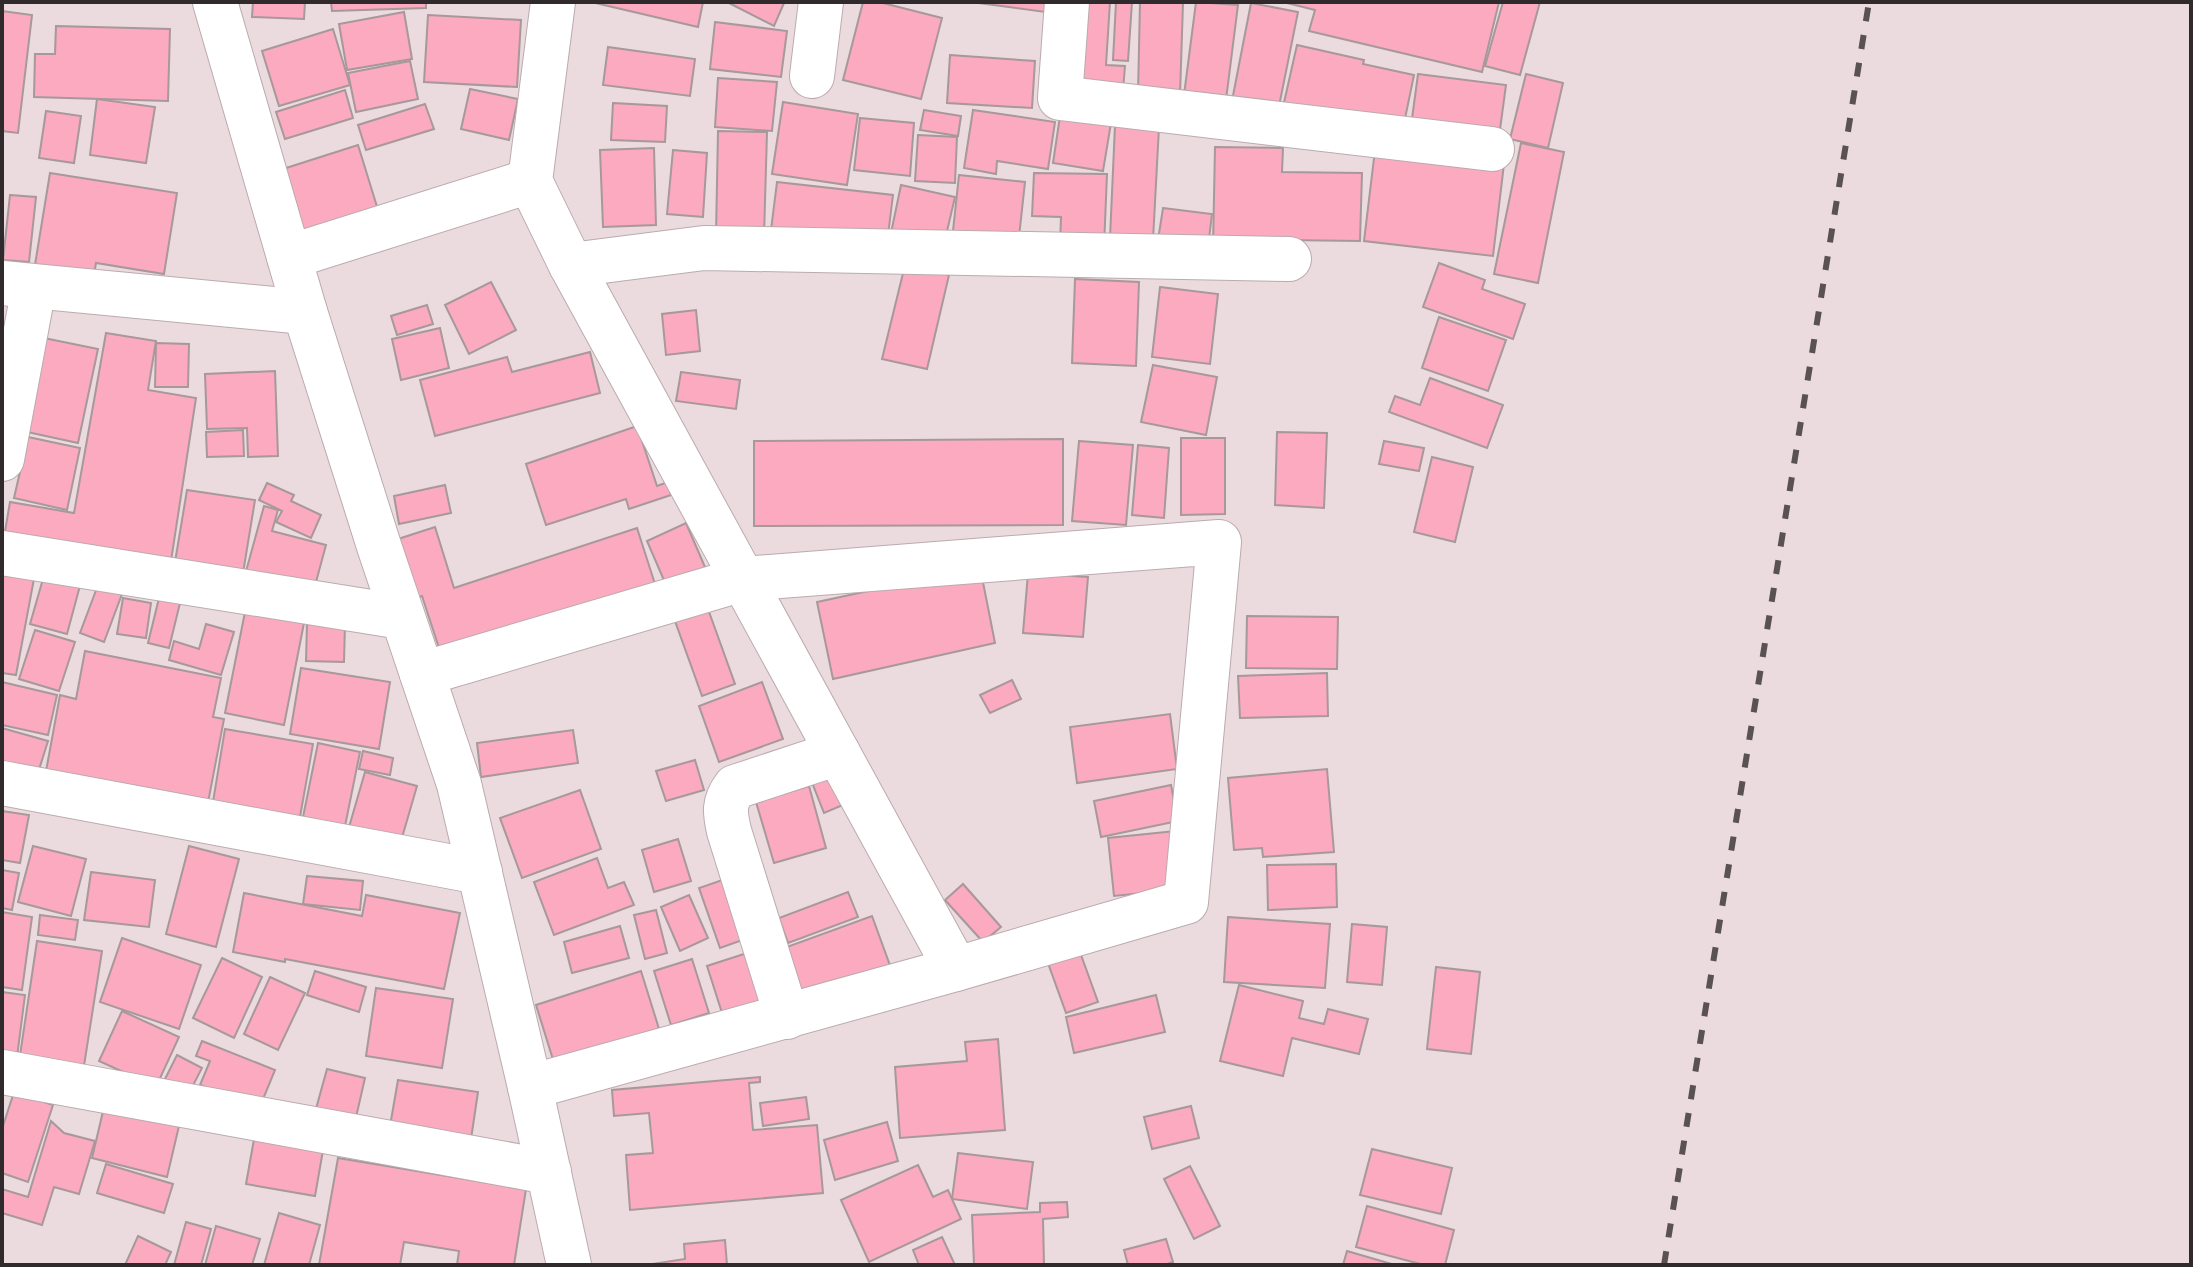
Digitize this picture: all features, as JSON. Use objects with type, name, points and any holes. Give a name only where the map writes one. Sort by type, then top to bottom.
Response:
[{"type":"street","points":[[215,2],[305,312],[459,784],[569,1265]]},
{"type":"street","points":[[553,2],[530,181],[571,265],[956,969]]},
{"type":"street","points":[[812,76],[821,2]]},
{"type":"street","points":[[1067,2],[1060,98],[1492,149]]},
{"type":"street","points":[[289,257],[530,181]]},
{"type":"street","points":[[571,265],[704,248],[1289,259]]},
{"type":"street","points":[[2,459],[18,285],[305,312]]},
{"type":"street","points":[[422,674],[743,579],[1219,542],[1186,902],[530,1087]]},
{"type":"street","points":[[2,553],[402,617]]},
{"type":"street","points":[[787,1017],[729,831],[726,800],[735,787],[838,753]]},
{"type":"street","points":[[2,783],[480,872]]},
{"type":"street","points":[[2,1072],[549,1172]]},
{"type":"building","points":[[253,2],[305,2],[304,19],[252,17]]},
{"type":"building","points":[[331,2],[426,2],[426,8],[332,11]]},
{"type":"building","points":[[591,2],[703,2],[698,27]]},
{"type":"building","points":[[727,2],[781,2],[784,3],[774,26]]},
{"type":"building","points":[[863,2],[879,2],[942,18],[921,99],[843,80]]},
{"type":"building","points":[[971,2],[1047,2],[1045,12]]},
{"type":"building","points":[[1079,2],[1110,2],[1106,65],[1125,66],[1123,90],[1074,87]]},
{"type":"building","points":[[1116,2],[1132,2],[1128,61],[1113,60]]},
{"type":"building","points":[[1140,2],[1183,3],[1180,95],[1138,94]]},
{"type":"building","points":[[1196,2],[1238,5],[1226,100],[1184,95]]},
{"type":"building","points":[[1283,2],[1499,2],[1482,72],[1309,31],[1315,10]]},
{"type":"building","points":[[1503,2],[1540,2],[1520,75],[1485,66]]},
{"type":"building","points":[[1251,3],[1298,12],[1277,116],[1231,106]]},
{"type":"building","points":[[2,11],[32,15],[18,133],[2,131]]},
{"type":"building","points":[[404,12],[412,59],[347,70],[339,24]]},
{"type":"building","points":[[428,15],[521,20],[517,87],[424,82]]},
{"type":"building","points":[[715,22],[787,31],[781,77],[710,69]]},
{"type":"building","points":[[56,26],[170,29],[168,101],[34,97],[35,54],[55,54]]},
{"type":"building","points":[[333,29],[350,85],[279,106],[262,51]]},
{"type":"building","points":[[1297,45],[1414,75],[1402,133],[1283,107]]},
{"type":"building","points":[[608,47],[695,59],[690,96],[603,85]]},
{"type":"building","points":[[950,55],[1035,61],[1032,108],[947,103]]},
{"type":"building","points":[[410,61],[418,99],[356,112],[348,73]]},
{"type":"building","points":[[1418,74],[1506,85],[1499,137],[1411,126]]},
{"type":"building","points":[[1526,74],[1563,83],[1548,148],[1510,139]]},
{"type":"building","points":[[718,78],[777,82],[772,131],[715,127]]},
{"type":"building","points":[[470,89],[518,99],[509,140],[461,129]]},
{"type":"building","points":[[345,90],[353,118],[285,139],[276,112]]},
{"type":"building","points":[[97,99],[155,107],[146,163],[90,155]]},
{"type":"building","points":[[783,102],[858,114],[847,185],[772,174]]},
{"type":"building","points":[[613,103],[667,106],[665,142],[611,140]]},
{"type":"building","points":[[425,104],[434,129],[366,150],[358,125]]},
{"type":"building","points":[[924,110],[961,116],[958,136],[920,130]]},
{"type":"building","points":[[973,110],[1055,122],[1048,169],[997,161],[996,174],[964,168]]},
{"type":"building","points":[[46,111],[81,116],[74,163],[39,158]]},
{"type":"building","points":[[1060,116],[1111,123],[1103,171],[1053,163]]},
{"type":"building","points":[[860,118],[914,123],[910,176],[854,170]]},
{"type":"building","points":[[1115,125],[1159,127],[1153,240],[1110,238]]},
{"type":"building","points":[[718,131],[767,132],[764,236],[716,235]]},
{"type":"building","points":[[918,135],[957,137],[955,183],[915,181]]},
{"type":"building","points":[[1521,143],[1564,152],[1538,283],[1494,274]]},
{"type":"building","points":[[358,145],[379,213],[304,237],[283,169]]},
{"type":"building","points":[[1215,147],[1283,148],[1282,172],[1362,173],[1360,241],[1285,240],[1213,247]]},
{"type":"building","points":[[654,148],[656,225],[603,227],[600,150]]},
{"type":"building","points":[[673,150],[707,153],[703,217],[667,214]]},
{"type":"building","points":[[1375,150],[1504,164],[1493,256],[1364,241]]},
{"type":"building","points":[[50,173],[177,193],[164,274],[96,263],[92,286],[33,277]]},
{"type":"building","points":[[1034,173],[1107,174],[1104,247],[1060,246],[1061,217],[1032,216]]},
{"type":"building","points":[[959,175],[1025,182],[1018,246],[952,240]]},
{"type":"building","points":[[777,182],[893,195],[887,243],[771,230]]},
{"type":"building","points":[[901,185],[955,197],[944,244],[891,233]]},
{"type":"building","points":[[10,195],[36,197],[29,262],[3,260]]},
{"type":"building","points":[[1163,208],[1212,214],[1208,247],[1158,240]]},
{"type":"building","points":[[1439,263],[1485,280],[1482,289],[1525,304],[1513,339],[1423,307]]},
{"type":"building","points":[[905,265],[949,275],[927,369],[882,359]]},
{"type":"building","points":[[1075,279],[1139,282],[1136,366],[1072,363]]},
{"type":"building","points":[[491,282],[516,330],[469,354],[445,305]]},
{"type":"building","points":[[1160,287],[1218,294],[1210,364],[1152,357]]},
{"type":"building","points":[[427,305],[433,324],[397,335],[391,316]]},
{"type":"building","points":[[696,310],[700,351],[666,355],[662,314]]},
{"type":"building","points":[[1439,317],[1506,340],[1488,391],[1422,368]]},
{"type":"building","points":[[440,328],[449,368],[401,380],[392,339]]},
{"type":"building","points":[[106,333],[156,341],[148,390],[196,398],[171,561],[3,543],[10,502],[74,513]]},
{"type":"building","points":[[39,337],[98,349],[78,443],[18,430]]},
{"type":"building","points":[[156,343],[189,344],[188,387],[155,387]]},
{"type":"building","points":[[590,352],[600,393],[435,436],[420,380],[507,357],[512,372]]},
{"type":"building","points":[[1153,365],[1217,377],[1206,435],[1141,422]]},
{"type":"building","points":[[275,371],[278,456],[248,457],[247,428],[207,429],[205,374]]},
{"type":"building","points":[[681,372],[740,380],[736,409],[676,401]]},
{"type":"building","points":[[1430,378],[1503,405],[1487,448],[1389,412],[1395,396],[1420,405]]},
{"type":"building","points":[[637,426],[657,486],[668,482],[671,495],[629,509],[626,499],[546,525],[526,464]]},
{"type":"building","points":[[243,430],[244,456],[207,457],[206,432]]},
{"type":"building","points":[[1277,432],[1327,433],[1324,508],[1275,505]]},
{"type":"building","points":[[28,437],[80,448],[67,510],[14,498]]},
{"type":"building","points":[[1181,438],[1225,438],[1225,514],[1181,515]]},
{"type":"building","points":[[1063,439],[1063,525],[754,526],[754,441]]},
{"type":"building","points":[[1079,441],[1133,445],[1126,525],[1072,521]]},
{"type":"building","points":[[1384,441],[1424,448],[1419,471],[1379,464]]},
{"type":"building","points":[[1138,445],[1169,448],[1164,518],[1132,515]]},
{"type":"building","points":[[1432,457],[1473,467],[1455,542],[1414,532]]},
{"type":"building","points":[[267,483],[294,495],[291,501],[321,515],[311,538],[276,522],[282,511],[259,500]]},
{"type":"building","points":[[445,485],[451,513],[399,524],[394,496]]},
{"type":"building","points":[[187,490],[255,500],[243,573],[175,562]]},
{"type":"building","points":[[264,506],[278,510],[272,531],[326,545],[313,593],[245,575]]},
{"type":"building","points":[[686,523],[708,574],[669,592],[647,541]]},
{"type":"building","points":[[435,527],[454,588],[637,528],[655,584],[441,654],[422,596],[410,601],[392,541]]},
{"type":"building","points":[[2,561],[36,568],[16,675],[2,673]]},
{"type":"building","points":[[980,567],[995,643],[833,679],[817,602]]},
{"type":"building","points":[[45,572],[81,582],[67,634],[30,624]]},
{"type":"building","points":[[1028,573],[1088,577],[1083,637],[1023,633]]},
{"type":"building","points":[[98,585],[122,594],[104,642],[80,633]]},
{"type":"building","points":[[160,594],[181,599],[169,648],[148,643]]},
{"type":"building","points":[[123,598],[151,603],[146,638],[117,634]]},
{"type":"building","points":[[708,609],[735,684],[702,696],[675,621]]},
{"type":"building","points":[[245,612],[304,623],[284,725],[225,713]]},
{"type":"building","points":[[1247,616],[1338,617],[1337,669],[1246,668]]},
{"type":"building","points":[[307,623],[345,624],[344,662],[306,661]]},
{"type":"building","points":[[206,624],[234,632],[221,675],[169,660],[174,641],[199,649]]},
{"type":"building","points":[[35,630],[75,642],[59,691],[19,679]]},
{"type":"building","points":[[85,651],[221,678],[213,717],[224,719],[206,813],[44,782],[60,695],[76,699]]},
{"type":"building","points":[[301,668],[390,682],[379,749],[290,734]]},
{"type":"building","points":[[1327,673],[1328,716],[1240,718],[1238,676]]},
{"type":"building","points":[[1012,680],[1021,699],[990,713],[980,695]]},
{"type":"building","points":[[2,682],[57,695],[48,735],[2,725]]},
{"type":"building","points":[[762,682],[783,739],[719,762],[699,706]]},
{"type":"building","points":[[1170,714],[1177,769],[1077,783],[1070,727]]},
{"type":"building","points":[[2,728],[48,741],[36,779],[2,769]]},
{"type":"building","points":[[225,729],[313,744],[298,828],[211,814]]},
{"type":"building","points":[[573,730],[578,763],[481,777],[477,743]]},
{"type":"building","points":[[318,743],[360,752],[343,836],[301,827]]},
{"type":"building","points":[[363,751],[393,758],[390,775],[359,769]]},
{"type":"building","points":[[695,760],[704,790],[666,801],[656,771]]},
{"type":"building","points":[[1327,769],[1334,852],[1263,857],[1262,848],[1234,850],[1228,778]]},
{"type":"building","points":[[837,770],[850,802],[824,813],[811,780]]},
{"type":"building","points":[[365,772],[417,786],[399,848],[347,834]]},
{"type":"building","points":[[1171,785],[1178,821],[1101,837],[1094,801]]},
{"type":"building","points":[[809,786],[826,848],[774,863],[756,802]]},
{"type":"building","points":[[580,790],[601,849],[522,878],[500,818]]},
{"type":"building","points":[[2,811],[29,815],[20,863],[2,860]]},
{"type":"building","points":[[1175,831],[1181,889],[1114,896],[1108,838]]},
{"type":"building","points":[[678,839],[691,881],[654,892],[642,850]]},
{"type":"building","points":[[33,846],[86,859],[71,916],[18,902]]},
{"type":"building","points":[[189,846],[239,859],[216,947],[166,934]]},
{"type":"building","points":[[597,858],[608,888],[624,882],[634,905],[554,935],[534,882]]},
{"type":"building","points":[[1336,864],[1337,907],[1268,910],[1267,865]]},
{"type":"building","points":[[2,870],[19,873],[12,910],[2,908]]},
{"type":"building","points":[[91,872],[155,880],[149,927],[84,920]]},
{"type":"building","points":[[307,876],[363,881],[360,910],[303,904]]},
{"type":"building","points":[[734,876],[754,936],[720,948],[699,888]]},
{"type":"building","points":[[963,884],[1001,927],[983,942],[945,900]]},
{"type":"building","points":[[848,892],[858,917],[788,943],[779,918]]},
{"type":"building","points":[[244,893],[362,916],[366,895],[460,913],[444,989],[233,952]]},
{"type":"building","points":[[689,895],[708,938],[680,951],[661,907]]},
{"type":"building","points":[[656,910],[667,953],[645,959],[634,915]]},
{"type":"building","points":[[2,912],[32,917],[22,990],[2,987]]},
{"type":"building","points":[[40,915],[78,920],[75,940],[38,935]]},
{"type":"building","points":[[872,916],[892,971],[804,1003],[784,948]]},
{"type":"building","points":[[1228,917],[1330,924],[1325,988],[1224,982]]},
{"type":"building","points":[[1352,924],[1387,927],[1382,985],[1347,982]]},
{"type":"building","points":[[620,926],[629,958],[572,973],[564,942]]},
{"type":"building","points":[[122,938],[201,965],[179,1029],[100,1002]]},
{"type":"building","points":[[37,941],[102,951],[83,1072],[19,1062]]},
{"type":"building","points":[[1076,941],[1098,1002],[1066,1013],[1044,952]]},
{"type":"building","points":[[747,953],[764,1002],[723,1016],[707,966]]},
{"type":"building","points":[[222,958],[262,977],[234,1038],[193,1018]]},
{"type":"building","points":[[692,959],[709,1013],[671,1025],[654,971]]},
{"type":"building","points":[[1436,967],[1480,972],[1471,1054],[1427,1049]]},
{"type":"building","points":[[315,971],[366,987],[359,1012],[307,995]]},
{"type":"building","points":[[641,971],[660,1032],[555,1066],[536,1005]]},
{"type":"building","points":[[270,977],[305,993],[278,1050],[244,1034]]},
{"type":"building","points":[[1239,985],[1303,1001],[1299,1018],[1324,1024],[1328,1009],[1368,1019],[1359,1054],[1292,1038],[1283,1076],[1220,1061]]},
{"type":"building","points":[[376,988],[453,999],[442,1068],[366,1056]]},
{"type":"building","points":[[2,992],[25,995],[17,1057],[2,1055]]},
{"type":"building","points":[[1156,995],[1165,1032],[1074,1053],[1066,1017]]},
{"type":"building","points":[[122,1011],[179,1037],[156,1087],[99,1061]]},
{"type":"building","points":[[998,1039],[1005,1130],[900,1138],[895,1067],[967,1061],[965,1042]]},
{"type":"building","points":[[202,1041],[275,1070],[259,1109],[200,1085],[210,1061],[196,1056]]},
{"type":"building","points":[[177,1055],[202,1068],[188,1095],[163,1083]]},
{"type":"building","points":[[327,1069],[365,1078],[354,1126],[314,1116]]},
{"type":"building","points":[[760,1077],[760,1082],[749,1083],[753,1130],[817,1125],[823,1193],[630,1210],[626,1155],[653,1153],[649,1113],[614,1116],[612,1090]]},
{"type":"building","points":[[398,1080],[478,1092],[471,1139],[390,1126]]},
{"type":"building","points":[[14,1092],[53,1105],[28,1182],[2,1173],[2,1129]]},
{"type":"building","points":[[806,1097],[809,1119],[763,1126],[760,1103]]},
{"type":"building","points":[[1191,1106],[1199,1138],[1152,1149],[1144,1117]]},
{"type":"building","points":[[104,1107],[179,1126],[167,1177],[92,1158]]},
{"type":"building","points":[[51,1121],[64,1133],[95,1141],[79,1194],[54,1187],[42,1225],[2,1213],[2,1189],[28,1197]]},
{"type":"building","points":[[887,1122],[898,1161],[835,1180],[824,1140]]},
{"type":"building","points":[[256,1128],[325,1139],[315,1196],[246,1184]]},
{"type":"building","points":[[1372,1149],[1452,1168],[1441,1214],[1360,1195]]},
{"type":"building","points":[[958,1153],[1033,1162],[1027,1209],[952,1199]]},
{"type":"building","points":[[338,1158],[526,1189],[514,1265],[457,1265],[459,1251],[404,1242],[400,1265],[319,1265]]},
{"type":"building","points":[[106,1164],[173,1184],[164,1213],[97,1193]]},
{"type":"building","points":[[918,1165],[933,1197],[948,1190],[961,1219],[869,1262],[841,1200]]},
{"type":"building","points":[[1190,1166],[1220,1226],[1194,1239],[1164,1179]]},
{"type":"building","points":[[1067,1202],[1068,1217],[1043,1219],[1044,1265],[974,1265],[972,1215],[1040,1212],[1040,1203]]},
{"type":"building","points":[[1367,1206],[1454,1230],[1445,1265],[1424,1265],[1356,1247]]},
{"type":"building","points":[[279,1213],[320,1225],[309,1265],[264,1265]]},
{"type":"building","points":[[186,1222],[211,1229],[201,1265],[174,1265]]},
{"type":"building","points":[[216,1226],[260,1239],[252,1265],[205,1265]]},
{"type":"building","points":[[138,1236],[171,1252],[165,1265],[125,1265]]},
{"type":"building","points":[[942,1237],[955,1265],[919,1265],[913,1250]]},
{"type":"building","points":[[1166,1239],[1173,1262],[1128,1265],[1124,1250]]},
{"type":"building","points":[[725,1240],[727,1265],[646,1265],[685,1259],[684,1244]]},
{"type":"building","points":[[1347,1251],[1395,1265],[1343,1265]]},
{"type":"railway","points":[[1664,1265],[1869,2]]}]
